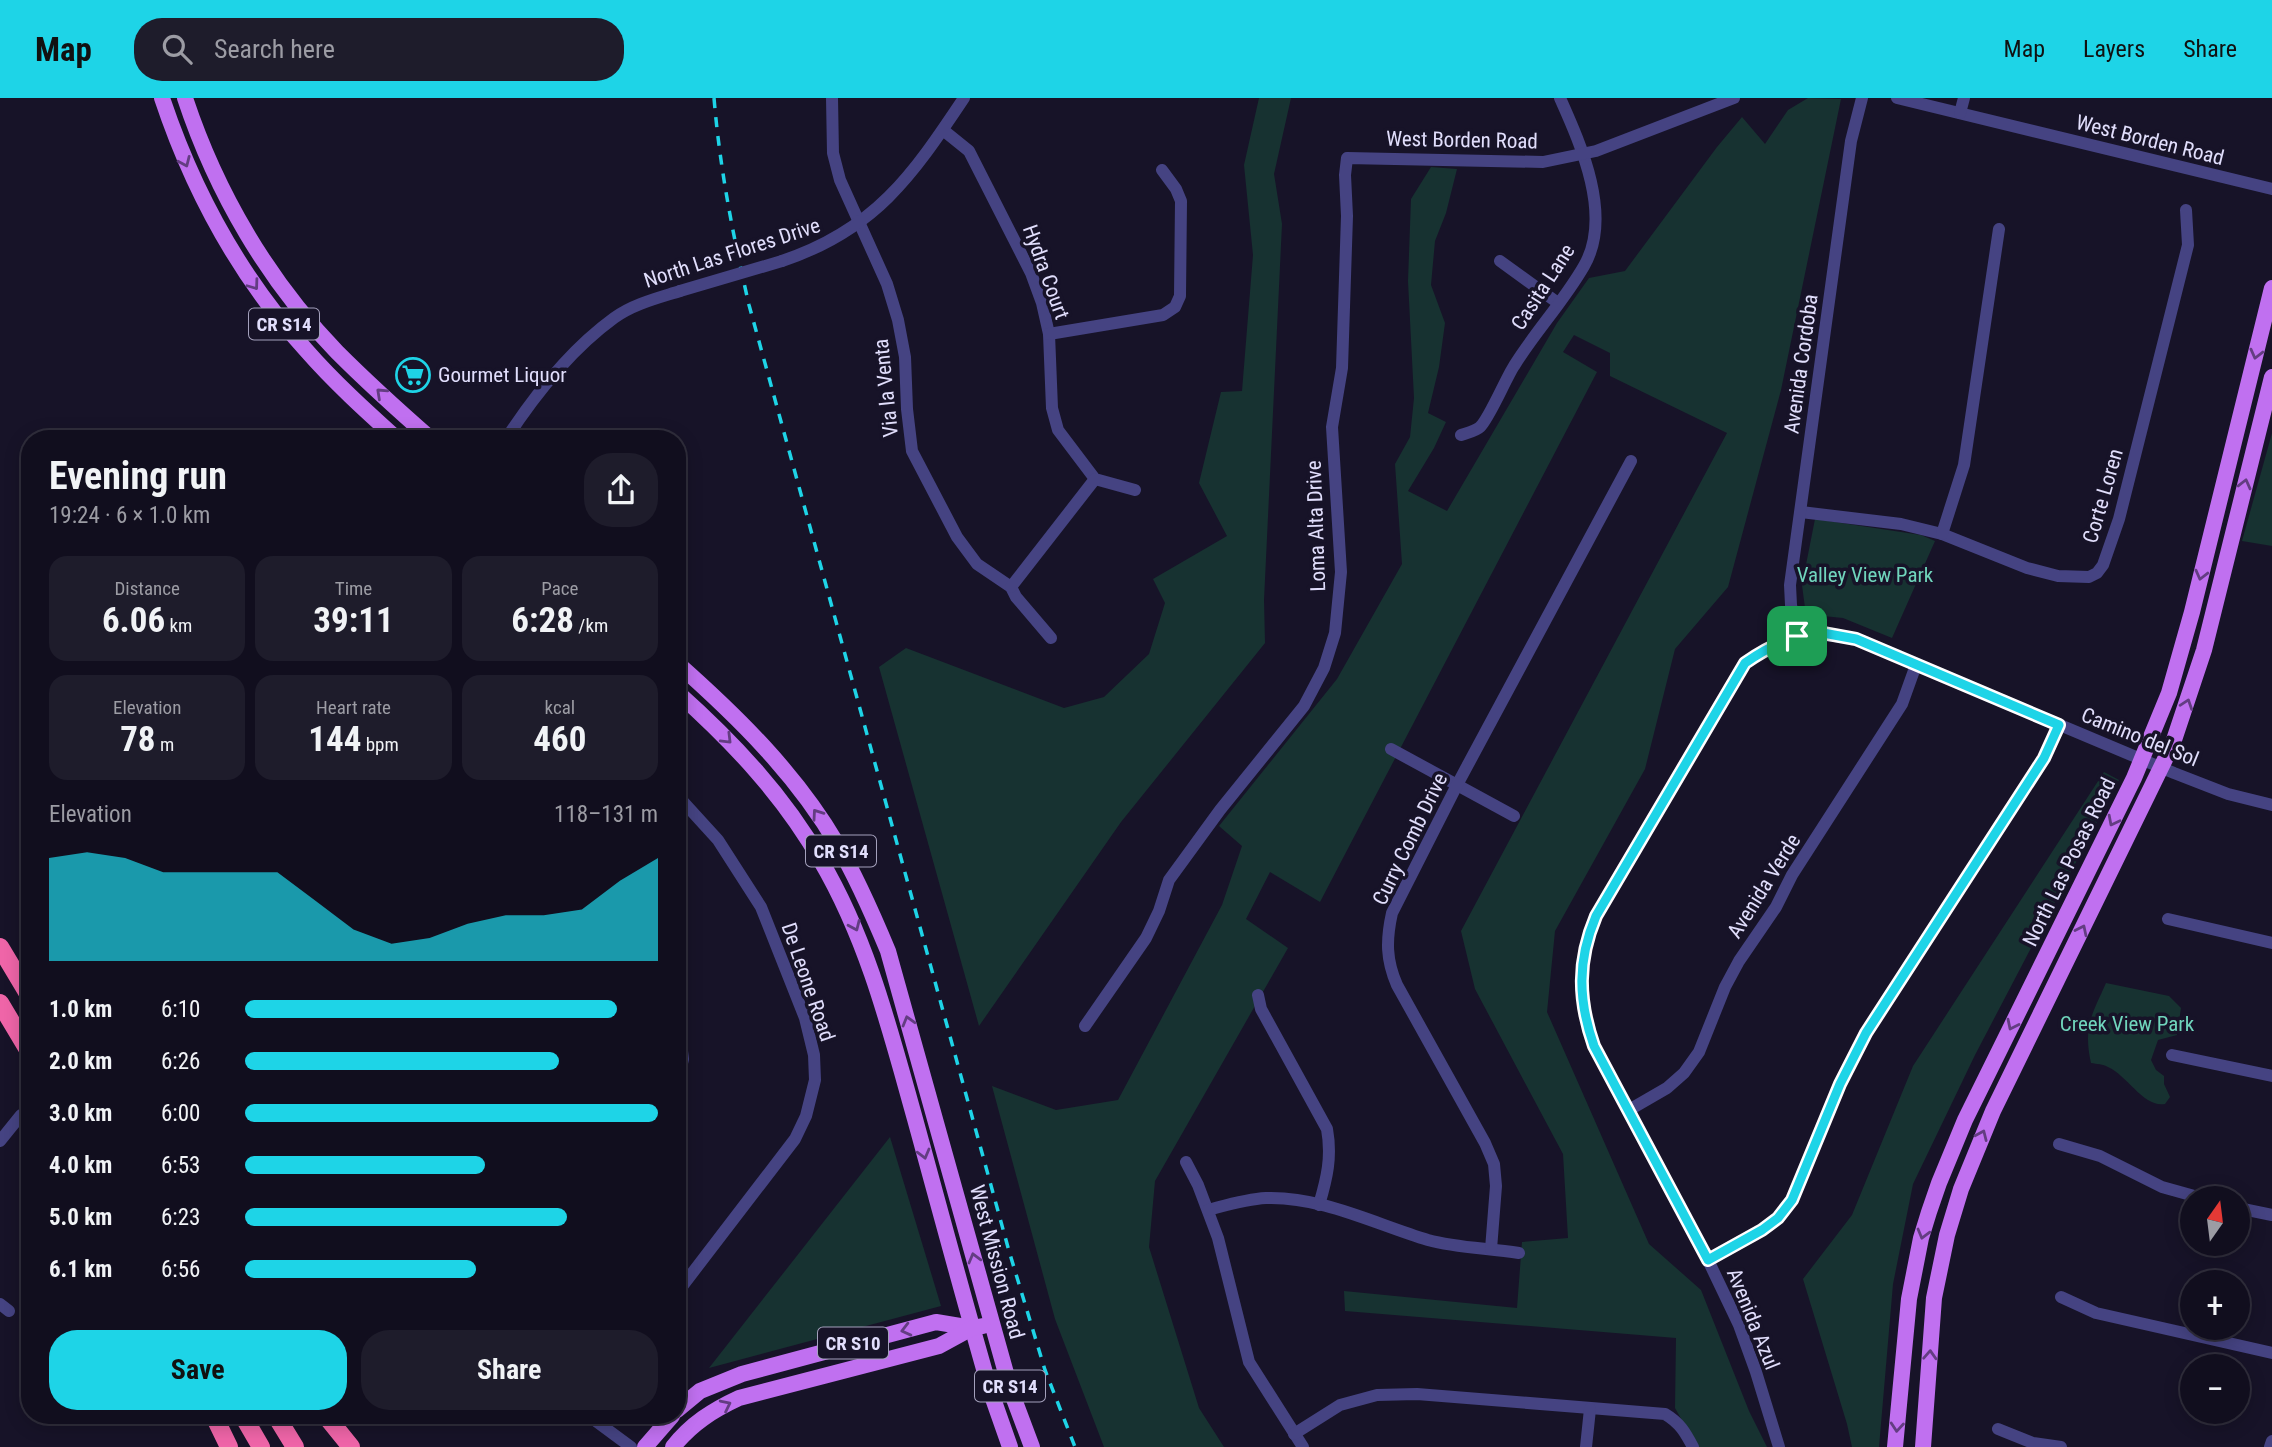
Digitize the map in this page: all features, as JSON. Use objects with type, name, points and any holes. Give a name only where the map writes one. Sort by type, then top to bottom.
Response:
[{"type":"highway","points":[[0,947],[21,982]]},
{"type":"highway","points":[[0,1003],[21,1038]]},
{"type":"highway","points":[[218,1424],[229,1447]]},
{"type":"highway","points":[[248,1424],[261,1447]]},
{"type":"highway","points":[[281,1424],[295,1447]]},
{"type":"highway","points":[[333,1424],[351,1447]]},
{"type":"main road","name":"CR S14","points":[[162,98],[175,139],[196,187],[244,271],[306,350],[388,430]]},
{"type":"main road","name":"CR S14","points":[[184,98],[209,163],[235,213],[286,291],[337,352],[421,430]]},
{"type":"main road","name":"North Las Posas Road","points":[[1895,1447],[1909,1299],[1921,1238],[1939,1182],[1980,1089],[2142,760],[2169,693],[2272,288]]},
{"type":"main road","name":"North Las Posas Road","points":[[1923,1447],[1934,1298],[1947,1235],[1961,1189],[1993,1111],[2162,768],[2182,719],[2204,650],[2272,377]]},
{"type":"main road","name":"West Mission Road","points":[[686,671],[751,731],[796,784],[836,841],[869,904],[888,951],[1011,1391],[1032,1447]]},
{"type":"main road","name":"West Mission Road","points":[[686,701],[735,747],[768,784],[821,860],[864,948],[907,1090],[989,1390],[1010,1447]]},
{"type":"main road","name":"CR S10","points":[[686,1403],[700,1391],[754,1370],[936,1322],[972,1328]]},
{"type":"main road","name":"CR S10","points":[[673,1447],[698,1420],[739,1398],[939,1346],[972,1328],[992,1324]]},
{"type":"main road","points":[[645,1447],[665,1424]]},
{"type":"street","name":"Via la Venta","points":[[832,98],[833,153],[840,180],[887,284],[898,320],[905,357],[906,409],[912,451],[957,537],[977,564],[1011,587],[1016,597],[1051,638]]},
{"type":"street","name":"North Las Flores Drive","points":[[512,430],[552,374],[615,317],[641,304],[782,261],[828,243],[860,222],[914,172],[964,98]]},
{"type":"street","name":"Casita Lane","points":[[1461,435],[1481,426],[1513,367],[1586,264],[1594,238],[1595,205],[1591,177],[1585,153],[1560,98]]},
{"type":"street","name":"West Borden Road","points":[[1347,158],[1543,162],[1596,151],[1734,98]]},
{"type":"street","name":"Avenida Cordoba","points":[[1797,636],[1790,585],[1851,141],[1862,98]]},
{"type":"street","name":"West Borden Road","points":[[1897,98],[2272,189]]},
{"type":"street","points":[[1960,113],[1964,98]]},
{"type":"street","name":"Hydra Court","points":[[943,130],[970,151],[1031,273],[1049,334],[1052,408],[1058,430],[1095,479]]},
{"type":"street","name":"Loma Alta Drive","points":[[1085,1026],[1146,938],[1169,880],[1220,810],[1304,706],[1324,668],[1335,633],[1340,572],[1332,427],[1342,368],[1347,158]]},
{"type":"street","points":[[1049,334],[1163,316],[1175,307],[1180,296],[1181,201],[1162,170]]},
{"type":"street","name":"Corte Loren","points":[[1801,512],[1901,524],[1942,534],[2027,568],[2058,576],[2089,577],[2097,573],[2103,565],[2119,519],[2185,258],[2188,245],[2186,210]]},
{"type":"street","points":[[1942,534],[1964,465],[1999,229]]},
{"type":"street","points":[[1500,261],[1558,303]]},
{"type":"street","name":"Curry Comb Drive","points":[[1491,1249],[1496,1186],[1494,1164],[1390,969],[1387,952],[1392,913],[1457,785],[1631,461]]},
{"type":"street","points":[[1011,587],[1095,479],[1135,490]]},
{"type":"street","name":"Camino del Sol","points":[[1797,636],[1823,633],[1856,639],[2162,768],[2228,794],[2272,805]]},
{"type":"street","name":"Avenida Azul","points":[[1779,1447],[1739,1325],[1708,1260],[1594,1046],[1585,1020],[1581,980],[1588,936],[1596,916],[1745,663],[1771,645],[1797,636]]},
{"type":"street","name":"Avenida Verde","points":[[1629,1110],[1667,1088],[1684,1073],[1699,1052],[1739,961],[1776,907],[1792,875],[1902,704],[1916,665]]},
{"type":"street","points":[[1708,1260],[1762,1230],[1778,1218],[1792,1200],[1840,1084],[1866,1033],[2044,758],[2059,725]]},
{"type":"street","points":[[1391,749],[1514,816]]},
{"type":"street","name":"De Leone Road","points":[[686,805],[718,840],[761,907],[805,1018],[814,1055],[815,1080],[806,1116],[795,1139],[686,1281]]},
{"type":"street","points":[[2168,919],[2272,943]]},
{"type":"street","points":[[1258,995],[1261,1009],[1327,1129],[1331,1149],[1320,1205]]},
{"type":"street","points":[[2172,1055],[2272,1076]]},
{"type":"street","points":[[0,1141],[21,1115]]},
{"type":"street","points":[[2059,1144],[2100,1156],[2162,1187],[2180,1192]]},
{"type":"street","points":[[1186,1162],[1218,1238],[1245,1351],[1303,1447]]},
{"type":"street","points":[[1208,1210],[1266,1198],[1293,1199],[1430,1240],[1462,1247],[1519,1253]]},
{"type":"street","points":[[2250,1210],[2272,1215]]},
{"type":"street","points":[[2061,1297],[2096,1313],[2272,1353]]},
{"type":"street","points":[[1294,1434],[1340,1405],[1377,1395],[1417,1394],[1665,1414],[1684,1429],[1693,1447]]},
{"type":"street","points":[[1586,1447],[1590,1409]]},
{"type":"street","points":[[600,1424],[631,1447]]},
{"type":"street","points":[[1998,1429],[2032,1443],[2061,1447]]},
{"type":"street","points":[[2270,1447],[2272,1441]]},
{"type":"green space","points":[[1259,98],[1291,98],[1274,174],[1282,224],[1264,600],[1265,643],[1121,822],[979,1026],[879,667],[906,648],[1064,708],[1104,697],[1149,654],[1165,603],[1153,579],[1227,536],[1199,483],[1221,392],[1242,391],[1253,255],[1244,165]]},
{"type":"green space","points":[[1808,98],[1841,99],[1781,390],[1728,587],[1675,649],[1645,769],[1555,931],[1547,1012],[1649,1244],[1701,1290],[1749,1411],[1767,1447],[1697,1447],[1675,1408],[1676,1338],[1345,1311],[1344,1291],[1517,1308],[1522,1242],[1568,1238],[1563,1154],[1475,989],[1461,931],[1727,433],[1610,376],[1610,353],[1574,335],[1563,352],[1597,372],[1320,902],[1270,872],[1246,919],[1288,948],[1155,1181],[1149,1247],[1199,1408],[1224,1447],[1104,1447],[1055,1319],[992,1086],[1056,1110],[1118,1100],[1222,905],[1242,846],[1219,826],[1337,679],[1402,564],[1395,464],[1410,437],[1414,398],[1408,281],[1411,199],[1431,167],[1457,169],[1446,213],[1435,241],[1431,285],[1445,323],[1439,367],[1428,413],[1446,422],[1408,491],[1447,511],[1557,323],[1589,278],[1625,271],[1742,117],[1765,144],[1788,110]]},
{"type":"green space","points":[[2272,433],[2272,546],[2242,541]]},
{"type":"green space","name":"Valley View Park","points":[[1815,519],[1921,535],[1935,541],[1892,638],[1843,618],[1813,615],[1805,608],[1802,585]]},
{"type":"green space","points":[[2104,772],[2119,780],[1975,1055],[1913,1184],[1893,1284],[1879,1447],[1852,1447],[1803,1279],[1852,1215],[1913,1066]]},
{"type":"green space","name":"Creek View Park","points":[[2106,983],[2169,996],[2181,1008],[2177,1035],[2158,1040],[2151,1060],[2156,1070],[2164,1076],[2164,1084],[2170,1097],[2165,1104],[2150,1101],[2115,1071],[2104,1065],[2091,1063],[2088,1039],[2090,1021]]},
{"type":"green space","points":[[890,1137],[941,1306],[709,1368]]},
{"type":"railway","points":[[714,98],[728,202],[749,305],[1009,1251],[1045,1370],[1075,1447]]},
{"type":"place","name":"Gourmet Liquor","points":[[413,375]]},
{"type":"route","points":[[1823,633],[1856,639],[2059,725],[2044,758],[1866,1033],[1840,1084],[1792,1200],[1778,1218],[1762,1230],[1708,1260],[1594,1046],[1585,1020],[1581,980],[1588,936],[1596,916],[1745,663],[1771,645],[1797,636],[1823,633]]}]
